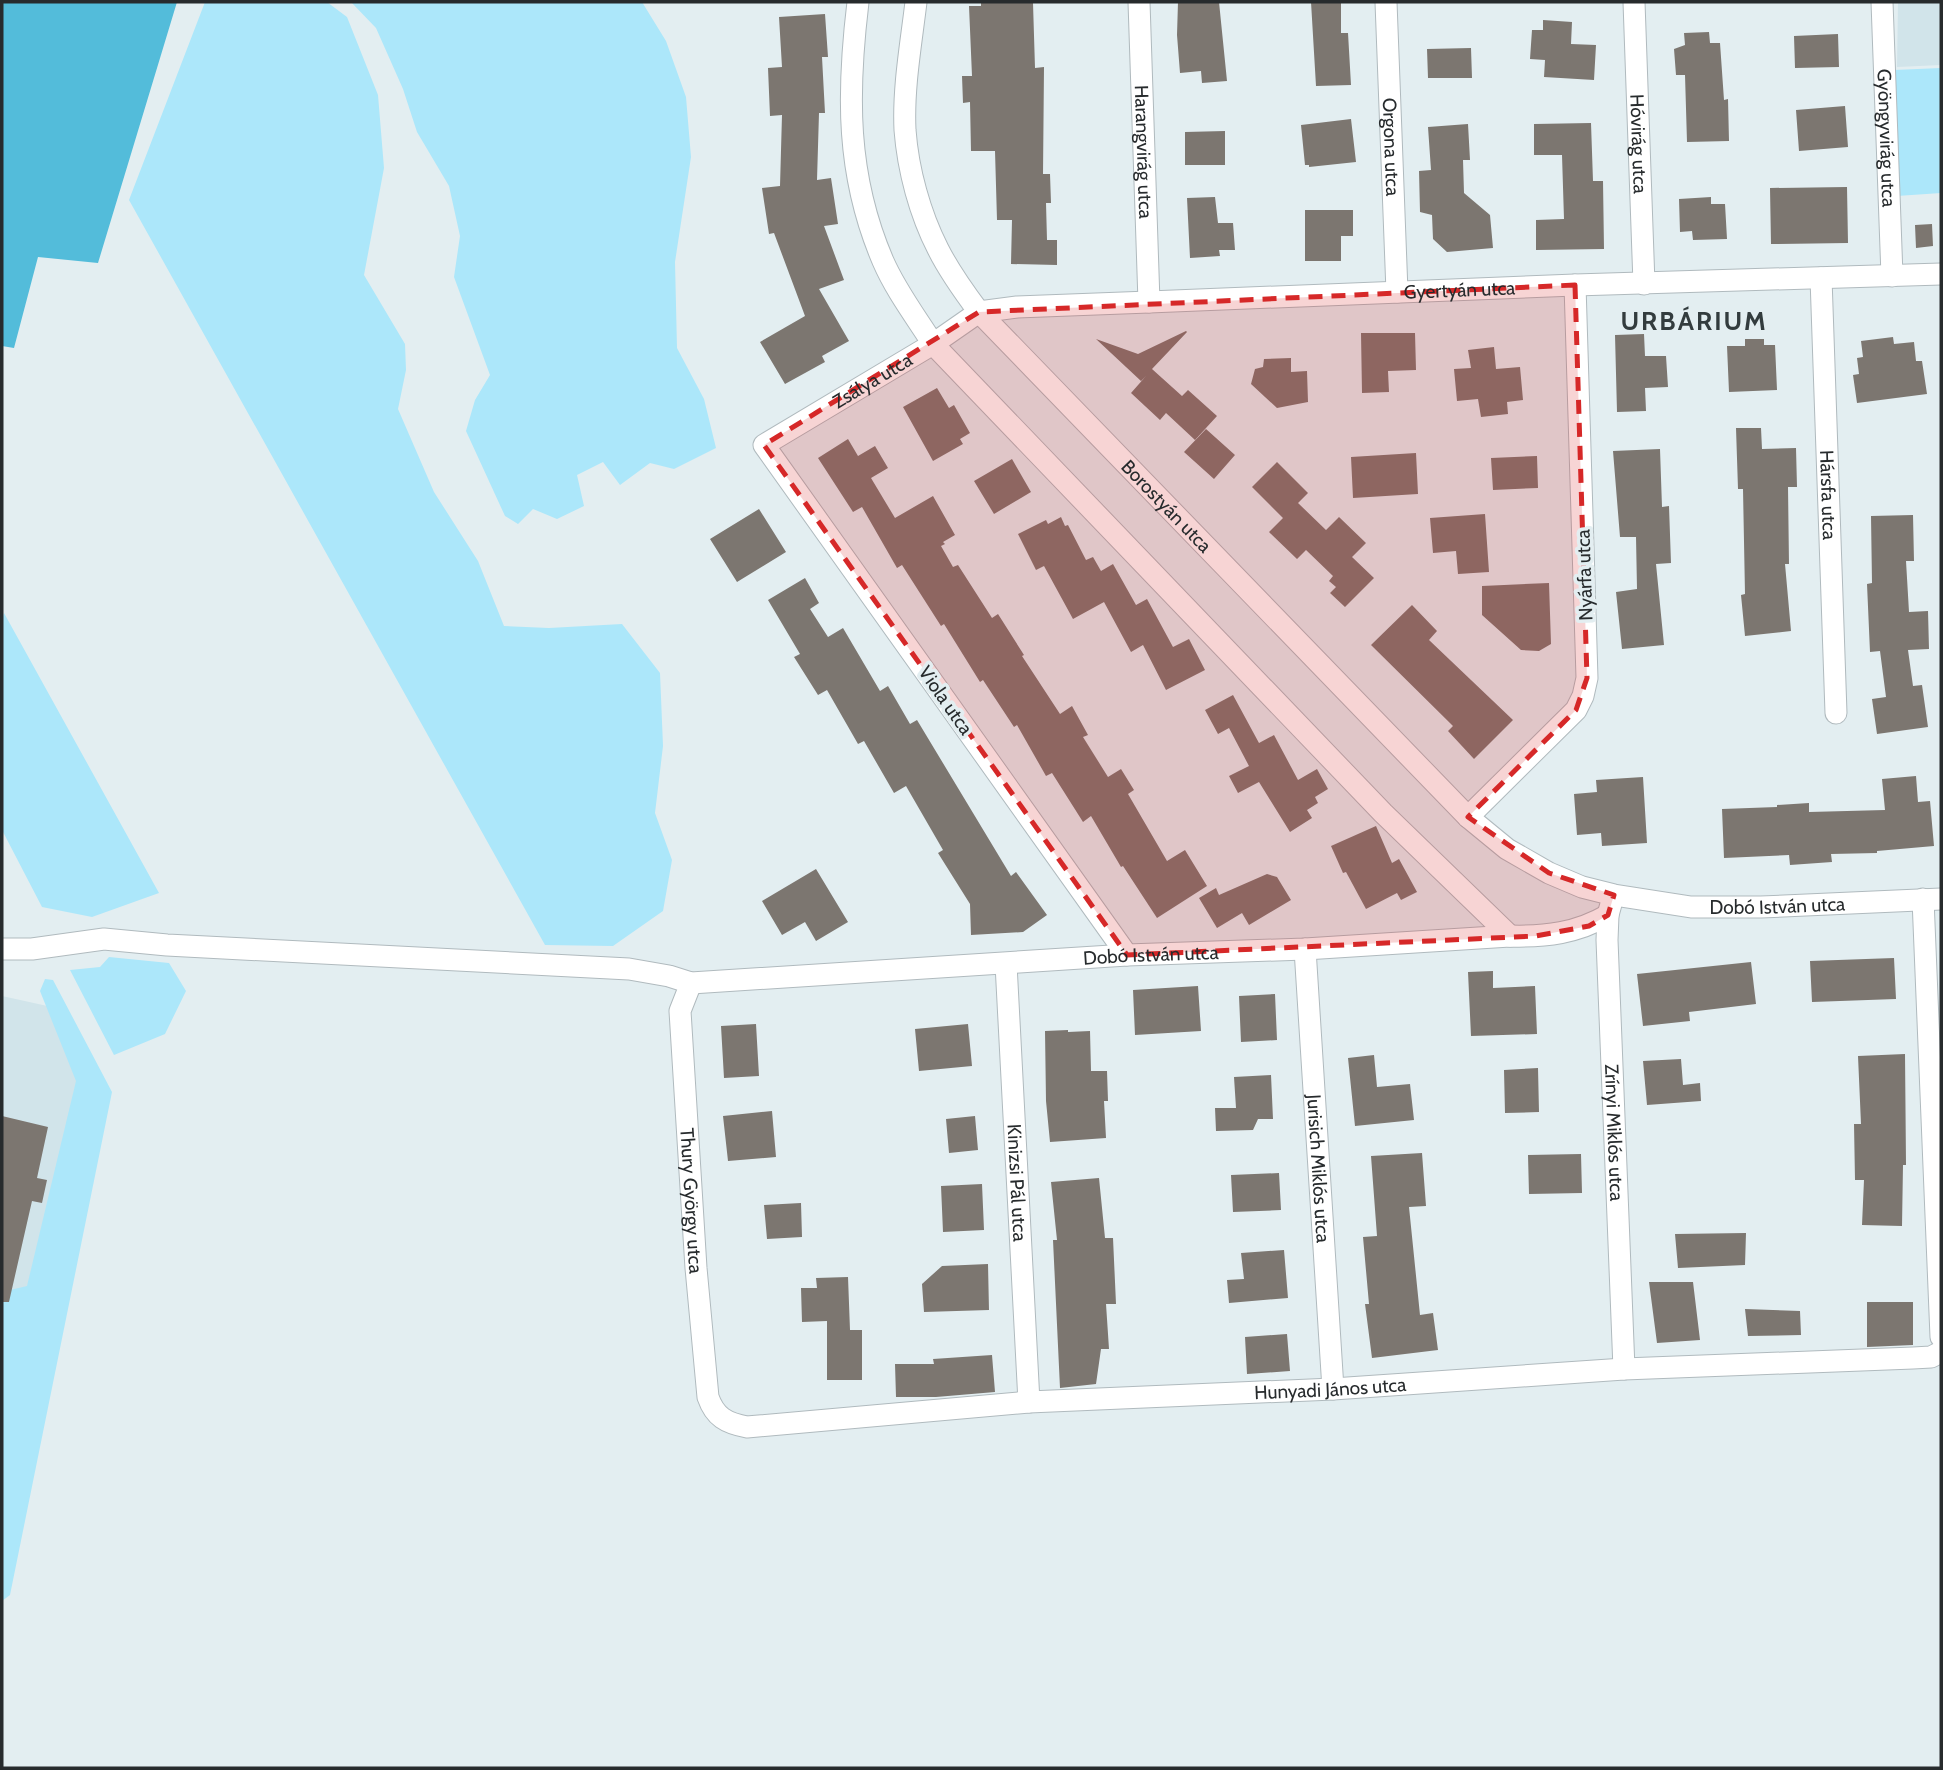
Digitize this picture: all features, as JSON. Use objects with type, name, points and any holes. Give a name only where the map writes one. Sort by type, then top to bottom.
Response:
[{"type":"street","points":[[858,2],[852,64],[853,160],[883,261],[907,305],[933,344],[1374,803],[1510,936]]},
{"type":"street","name":"Borostyán utca","points":[[916,2],[906,82],[905,130],[913,178],[937,248],[979,312],[1468,817],[1507,849],[1611,905]]},
{"type":"street","name":"Harangvirág utca","points":[[1139,2],[1149,302]]},
{"type":"street","name":"Orgona utca","points":[[1387,2],[1397,292]]},
{"type":"street","name":"Hóvirág utca","points":[[1634,2],[1644,284]]},
{"type":"street","name":"Gyöngyvirág utca","points":[[1882,2],[1892,276]]},
{"type":"street","name":"Gyertyán utca","points":[[979,312],[1017,307],[1941,274]]},
{"type":"street","name":"Hársfa utca","points":[[1821,278],[1836,713]]},
{"type":"street","name":"Nyárfa utca","points":[[1468,817],[1576,710],[1587,678],[1575,285]]},
{"type":"street","name":"Zsálya utca","points":[[764,445],[933,344],[979,312]]},
{"type":"street","name":"Viola utca","points":[[764,445],[1127,955]]},
{"type":"street","points":[[1932,899],[1941,1337]]},
{"type":"street","name":"Dobó István utca","points":[[2,949],[32,949],[104,939],[167,945],[629,969],[669,975],[691,983],[1127,955],[1305,949],[1536,936],[1589,926],[1611,905],[1761,907],[1932,899]]},
{"type":"street","name":"Zrínyi Miklós utca","points":[[1611,905],[1607,940],[1624,1369]]},
{"type":"street","name":"Jurisich Miklós utca","points":[[1305,949],[1333,1389]]},
{"type":"street","name":"Kinizsi Pál utca","points":[[1006,964],[1029,1402]]},
{"type":"street","name":"Thury György utca","points":[[691,983],[680,1011],[695,1255],[708,1397],[712,1409],[720,1417]]},
{"type":"street","name":"Hunyadi János utca","points":[[720,1417],[730,1424],[747,1427],[1029,1402],[1333,1389],[1624,1369],[1913,1358],[1931,1357],[1941,1352]]},
{"type":"highlighted area","points":[[1575,285],[1587,678],[1576,710],[1468,817],[1549,873],[1614,895],[1608,915],[1589,926],[1536,936],[1127,955],[764,445],[979,312]]},
{"type":"shaded area","points":[[2,2],[177,2],[98,263],[38,257],[14,348],[2,346]]},
{"type":"shaded area","points":[[205,2],[327,2],[347,17],[378,95],[384,168],[364,275],[405,344],[406,370],[398,409],[434,492],[478,561],[504,626],[549,628],[622,624],[660,673],[663,746],[655,813],[672,860],[663,911],[613,946],[545,945],[129,200]]},
{"type":"shaded area","points":[[351,2],[642,2],[666,41],[686,97],[691,157],[675,262],[677,348],[704,399],[716,448],[674,469],[650,463],[620,485],[603,462],[577,475],[584,506],[557,519],[533,509],[518,524],[505,516],[466,431],[475,400],[490,375],[454,277],[460,236],[449,186],[417,132],[403,89],[376,28]]},
{"type":"shaded area","points":[[1898,2],[1941,2],[1941,65],[1897,67]]},
{"type":"shaded area","points":[[1941,68],[1941,193],[1897,196],[1894,70]]},
{"type":"shaded area","points":[[4,613],[159,893],[92,917],[42,907],[2,830]]},
{"type":"shaded area","points":[[109,957],[169,963],[186,991],[165,1034],[114,1055],[70,970],[100,967]]},
{"type":"shaded area","points":[[45,979],[53,980],[112,1092],[10,1595],[2,1601],[2,1288],[10,1290],[27,1286],[76,1081],[40,991]]},
{"type":"shaded area","points":[[2,996],[61,1009],[94,1080],[2,1378]]},
{"type":"building","points":[[981,2],[1033,3],[1035,68],[1044,67],[1043,174],[1050,174],[1051,203],[1046,203],[1047,240],[1057,240],[1057,265],[1011,264],[1012,220],[997,220],[995,151],[971,151],[970,102],[963,103],[962,76],[972,76],[969,6],[981,6]]},
{"type":"building","points":[[1178,2],[1219,2],[1227,81],[1202,83],[1201,71],[1180,73]]},
{"type":"building","points":[[1311,2],[1341,2],[1341,33],[1348,33],[1351,85],[1316,86]]},
{"type":"building","points":[[825,14],[828,57],[822,57],[825,113],[819,113],[817,180],[831,178],[838,224],[824,226],[844,280],[819,289],[849,341],[822,356],[825,362],[785,384],[760,342],[805,316],[774,233],[769,234],[762,188],[780,186],[782,115],[770,116],[768,68],[782,67],[779,17]]},
{"type":"building","points":[[1543,20],[1572,22],[1571,44],[1596,45],[1594,80],[1544,77],[1545,60],[1530,59],[1532,30],[1543,30]]},
{"type":"building","points":[[1709,32],[1710,43],[1720,43],[1724,100],[1728,99],[1729,141],[1687,142],[1685,75],[1676,75],[1674,49],[1685,45],[1684,33]]},
{"type":"building","points":[[1838,34],[1839,67],[1795,68],[1794,36]]},
{"type":"building","points":[[1471,48],[1472,78],[1428,78],[1427,49]]},
{"type":"building","points":[[1845,106],[1848,147],[1799,151],[1796,110]]},
{"type":"building","points":[[1351,119],[1356,162],[1309,167],[1305,165],[1301,125]]},
{"type":"building","points":[[1591,123],[1593,181],[1603,181],[1604,249],[1536,250],[1536,220],[1564,219],[1562,155],[1534,155],[1534,124]]},
{"type":"building","points":[[1468,124],[1470,160],[1463,160],[1464,193],[1490,215],[1493,248],[1447,252],[1433,239],[1432,215],[1420,212],[1419,171],[1431,170],[1428,127]]},
{"type":"building","points":[[1225,131],[1225,165],[1185,165],[1185,132]]},
{"type":"building","points":[[1847,187],[1848,243],[1771,244],[1770,188]]},
{"type":"building","points":[[1215,197],[1218,223],[1233,223],[1235,250],[1219,250],[1220,256],[1190,258],[1187,198]]},
{"type":"building","points":[[1711,197],[1711,204],[1725,204],[1727,239],[1693,240],[1692,231],[1680,232],[1679,199]]},
{"type":"building","points":[[1305,210],[1353,210],[1353,236],[1341,236],[1341,261],[1305,261]]},
{"type":"building","points":[[1932,224],[1933,246],[1916,248],[1915,225]]},
{"type":"building","points":[[1186,331],[1152,369],[1182,396],[1188,390],[1217,416],[1195,440],[1166,413],[1160,420],[1131,393],[1146,376],[1141,381],[1096,339],[1138,354]]},
{"type":"building","points":[[1361,333],[1415,333],[1416,370],[1388,371],[1389,392],[1362,393]]},
{"type":"building","points":[[1644,334],[1645,356],[1666,356],[1668,387],[1645,388],[1646,411],[1617,412],[1615,335]]},
{"type":"building","points":[[1893,337],[1894,344],[1914,342],[1916,361],[1922,361],[1927,394],[1857,403],[1853,375],[1859,374],[1857,358],[1863,357],[1861,341]]},
{"type":"building","points":[[1745,339],[1764,339],[1764,345],[1775,345],[1777,390],[1729,392],[1727,346],[1745,346]]},
{"type":"building","points":[[1494,347],[1496,369],[1520,367],[1523,400],[1507,402],[1508,414],[1481,417],[1478,399],[1457,401],[1454,369],[1471,368],[1468,350]]},
{"type":"building","points":[[1291,358],[1291,372],[1307,371],[1308,402],[1277,408],[1251,384],[1255,369],[1263,367],[1264,359]]},
{"type":"building","points":[[937,388],[949,408],[954,405],[970,433],[960,439],[963,444],[933,461],[903,407]]},
{"type":"building","points":[[1736,428],[1761,428],[1762,449],[1796,448],[1797,487],[1788,487],[1789,564],[1785,564],[1791,631],[1745,636],[1741,595],[1745,594],[1743,489],[1738,489]]},
{"type":"building","points":[[1206,429],[1235,455],[1214,479],[1184,452]]},
{"type":"building","points":[[848,439],[858,456],[875,446],[888,468],[871,478],[895,518],[933,496],[955,535],[941,546],[953,567],[958,565],[992,618],[998,614],[1060,714],[1072,706],[1088,735],[1083,737],[1108,777],[1121,769],[1134,790],[1128,794],[1167,861],[1185,850],[1207,886],[1157,918],[1123,866],[1121,867],[1091,816],[1083,822],[1052,773],[1046,776],[1017,725],[1014,727],[983,680],[980,682],[944,624],[941,626],[902,565],[897,568],[862,507],[853,512],[818,458]]},
{"type":"building","points":[[1660,449],[1662,507],[1669,506],[1671,563],[1656,564],[1664,645],[1622,649],[1616,592],[1637,589],[1636,537],[1620,537],[1613,451]]},
{"type":"building","points":[[1416,453],[1418,494],[1353,498],[1351,457]]},
{"type":"building","points":[[1537,456],[1538,488],[1493,490],[1491,458]]},
{"type":"building","points":[[1012,459],[1031,492],[994,514],[974,481]]},
{"type":"building","points":[[1277,462],[1308,493],[1298,503],[1326,530],[1339,517],[1366,543],[1352,557],[1374,578],[1345,607],[1330,593],[1336,587],[1329,581],[1333,576],[1306,550],[1297,559],[1269,532],[1283,518],[1252,487]]},
{"type":"building","points":[[759,509],[786,552],[737,582],[710,539]]},
{"type":"building","points":[[1485,514],[1489,572],[1458,574],[1456,551],[1433,553],[1430,518]]},
{"type":"building","points":[[1913,515],[1914,561],[1906,561],[1909,612],[1928,611],[1929,649],[1908,650],[1913,686],[1922,685],[1928,727],[1877,734],[1872,699],[1886,697],[1880,651],[1870,652],[1867,584],[1872,583],[1871,516]]},
{"type":"building","points":[[1061,517],[1086,560],[1093,557],[1101,571],[1113,564],[1136,605],[1147,599],[1173,647],[1189,639],[1205,670],[1166,690],[1143,645],[1131,652],[1104,602],[1073,619],[1044,566],[1036,570],[1018,534],[1046,520],[1048,524]]},
{"type":"building","points":[[805,578],[819,603],[810,609],[828,637],[843,628],[880,691],[888,686],[910,724],[917,720],[1011,876],[1016,872],[1047,915],[1023,932],[971,935],[970,904],[938,853],[943,850],[906,786],[894,793],[864,741],[858,744],[827,690],[818,695],[794,657],[800,654],[768,600]]},
{"type":"building","points":[[1549,583],[1551,644],[1539,651],[1521,650],[1482,615],[1482,586]]},
{"type":"building","points":[[1412,605],[1437,631],[1429,640],[1513,720],[1474,759],[1448,731],[1453,726],[1371,645]]},
{"type":"building","points":[[1233,695],[1259,743],[1274,735],[1298,780],[1317,769],[1328,789],[1315,797],[1318,803],[1307,810],[1312,818],[1290,832],[1259,782],[1238,793],[1229,776],[1249,766],[1229,728],[1218,734],[1205,710]]},
{"type":"building","points":[[1916,776],[1918,802],[1930,801],[1934,846],[1877,853],[1831,854],[1832,862],[1790,865],[1789,855],[1724,858],[1722,809],[1809,803],[1809,812],[1885,810],[1882,779]]},
{"type":"building","points":[[1643,777],[1647,843],[1602,846],[1601,833],[1577,835],[1574,794],[1597,792],[1596,780]]},
{"type":"building","points":[[1376,826],[1392,863],[1399,859],[1417,892],[1401,900],[1397,893],[1366,909],[1346,872],[1343,873],[1331,846]]},
{"type":"building","points":[[816,869],[848,922],[816,941],[805,922],[782,935],[762,901]]},
{"type":"building","points":[[1267,874],[1277,877],[1291,900],[1249,925],[1242,913],[1217,928],[1199,898],[1216,888],[1219,895]]},
{"type":"building","points":[[1894,958],[1896,999],[1812,1002],[1810,961]]},
{"type":"building","points":[[1751,962],[1756,1004],[1689,1012],[1690,1021],[1643,1026],[1637,974]]},
{"type":"building","points":[[1493,971],[1493,988],[1535,986],[1537,1034],[1471,1036],[1468,972]]},
{"type":"building","points":[[1198,986],[1201,1031],[1135,1035],[1133,990]]},
{"type":"building","points":[[1275,994],[1277,1040],[1241,1042],[1239,996]]},
{"type":"building","points":[[756,1024],[759,1076],[724,1078],[721,1026]]},
{"type":"building","points":[[968,1024],[972,1066],[919,1071],[915,1029]]},
{"type":"building","points":[[1045,1031],[1090,1031],[1091,1071],[1107,1071],[1108,1101],[1104,1101],[1106,1138],[1050,1142],[1046,1101]]},
{"type":"building","points":[[1905,1054],[1906,1165],[1903,1165],[1902,1226],[1862,1225],[1864,1180],[1855,1180],[1854,1124],[1861,1124],[1858,1056]]},
{"type":"building","points":[[1374,1055],[1377,1087],[1410,1084],[1414,1120],[1355,1126],[1348,1058]]},
{"type":"building","points":[[1681,1059],[1683,1085],[1700,1083],[1701,1101],[1647,1105],[1643,1061]]},
{"type":"building","points":[[1538,1068],[1539,1112],[1505,1113],[1504,1070]]},
{"type":"building","points":[[1271,1075],[1273,1119],[1258,1119],[1253,1130],[1216,1131],[1215,1108],[1236,1108],[1234,1077]]},
{"type":"building","points":[[772,1111],[776,1157],[728,1161],[723,1116]]},
{"type":"building","points":[[2,1116],[48,1127],[37,1178],[47,1180],[42,1203],[32,1201],[9,1302],[2,1302]]},
{"type":"building","points":[[975,1116],[978,1150],[949,1153],[946,1119]]},
{"type":"building","points":[[1422,1153],[1426,1206],[1409,1207],[1420,1315],[1433,1313],[1438,1350],[1372,1358],[1365,1304],[1369,1304],[1363,1237],[1377,1236],[1371,1156]]},
{"type":"building","points":[[1581,1154],[1582,1193],[1529,1194],[1528,1155]]},
{"type":"building","points":[[1279,1173],[1281,1210],[1233,1212],[1231,1175]]},
{"type":"building","points":[[1099,1178],[1105,1238],[1113,1238],[1116,1304],[1106,1304],[1109,1349],[1101,1349],[1096,1384],[1060,1388],[1053,1240],[1057,1240],[1051,1182]]},
{"type":"building","points":[[982,1184],[984,1230],[943,1232],[941,1186]]},
{"type":"building","points":[[801,1203],[802,1237],[767,1239],[764,1205]]},
{"type":"building","points":[[1746,1233],[1745,1265],[1678,1268],[1675,1234]]},
{"type":"building","points":[[1284,1250],[1288,1298],[1229,1303],[1227,1280],[1244,1279],[1241,1253]]},
{"type":"building","points":[[988,1264],[989,1310],[924,1312],[922,1284],[942,1266]]},
{"type":"building","points":[[848,1277],[850,1330],[862,1330],[862,1380],[827,1380],[827,1321],[802,1322],[801,1288],[817,1288],[816,1278]]},
{"type":"building","points":[[1649,1282],[1693,1282],[1700,1340],[1657,1343]]},
{"type":"building","points":[[1867,1302],[1913,1302],[1913,1345],[1867,1347]]},
{"type":"building","points":[[1745,1309],[1800,1311],[1801,1335],[1748,1336]]},
{"type":"building","points":[[1287,1334],[1290,1371],[1247,1374],[1245,1337]]},
{"type":"building","points":[[992,1355],[995,1392],[896,1397],[895,1364],[934,1364],[933,1359]]},
{"type":"district","name":"URBÁRIUM","points":[[1694,321]]}]
